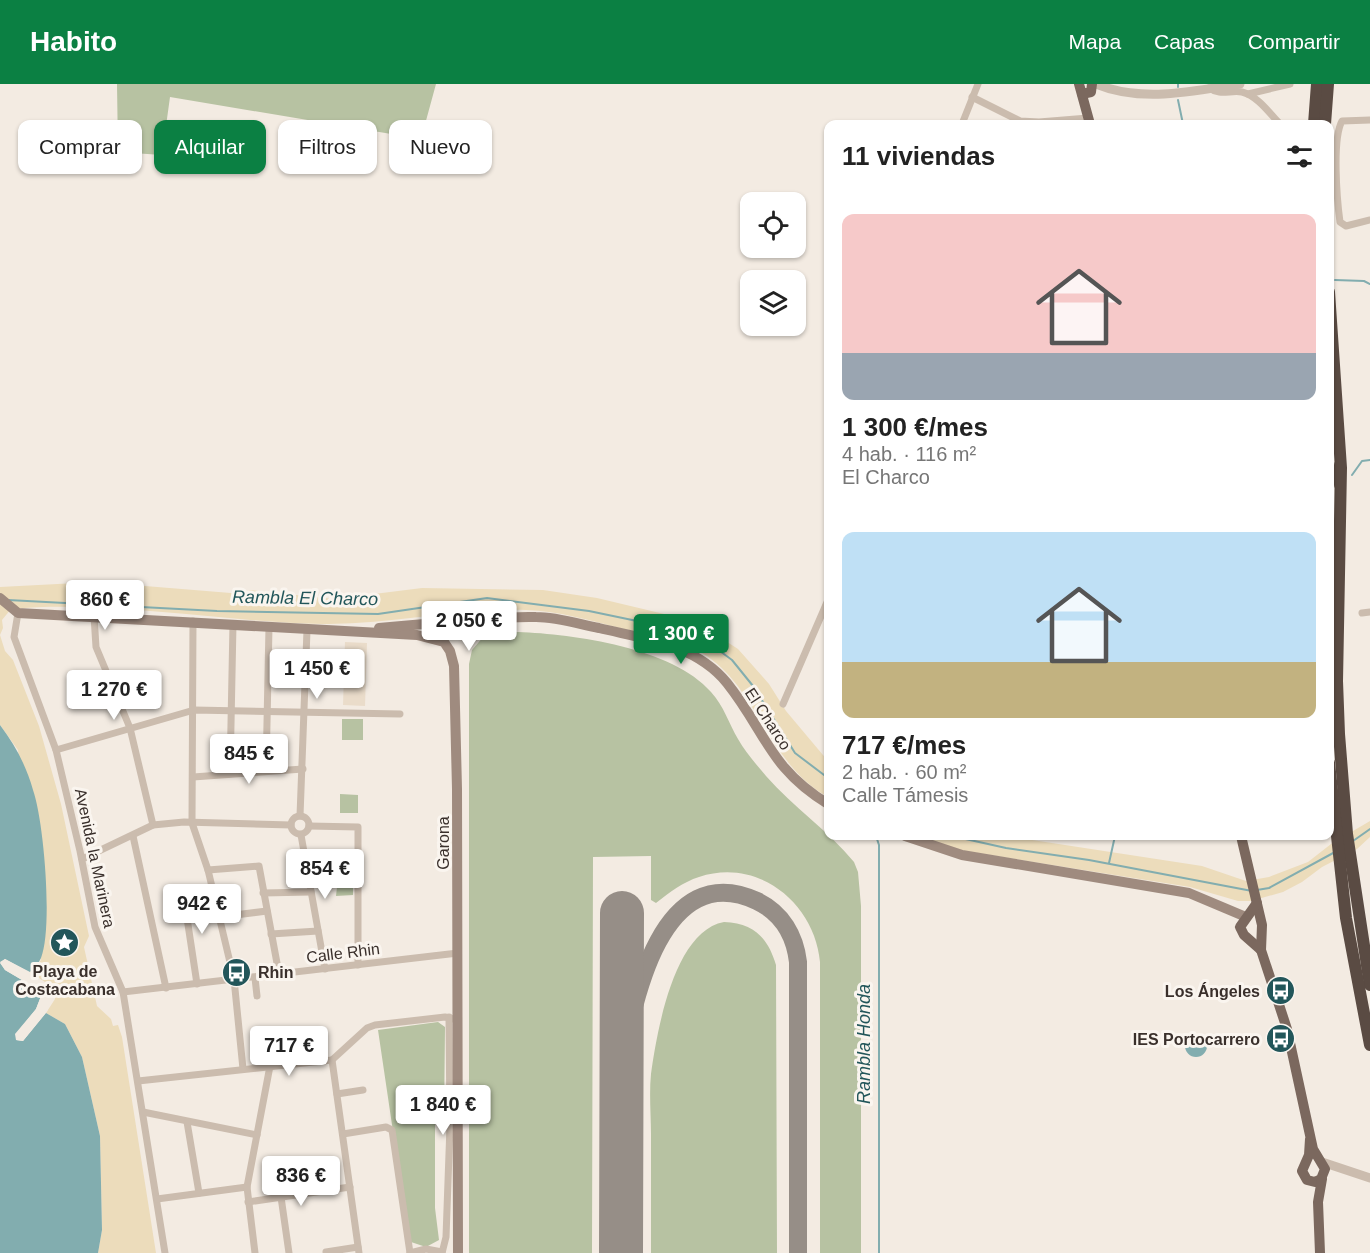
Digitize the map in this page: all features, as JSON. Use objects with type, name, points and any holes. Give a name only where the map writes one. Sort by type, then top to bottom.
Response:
[{"type":"highway","points":[[1314,120],[1316,84]]},
{"type":"highway","points":[[1325,120],[1328,84]]},
{"type":"highway","points":[[1334,354],[1340,429],[1341,515],[1337,681],[1341,836]]},
{"type":"highway","points":[[1334,793],[1370,1045]]},
{"type":"highway","points":[[1344,858],[1370,985]]},
{"type":"main road","points":[[1089,120],[1091,87]]},
{"type":"main road","points":[[0,598],[18,613]]},
{"type":"main road","name":"El Charco","points":[[18,613],[417,635],[442,641]]},
{"type":"main road","name":"El Charco","points":[[346,632],[524,616],[550,618],[663,643],[693,655],[708,665],[727,683],[783,768],[795,781],[824,801]]},
{"type":"main road","points":[[442,641],[452,642],[457,633],[471,620]]},
{"type":"main road","points":[[454,666],[450,651],[442,641],[437,629],[446,623],[457,633]]},
{"type":"main road","name":"Garona","points":[[457,633],[454,666],[458,999],[454,1018],[458,1253]]},
{"type":"main road","points":[[917,840],[962,855],[1189,894],[1245,920],[1260,921]]},
{"type":"main road","points":[[1242,840],[1262,928],[1261,950],[1287,1029],[1310,1139],[1325,1169],[1318,1202]]},
{"type":"main road","points":[[1257,903],[1245,920],[1248,937],[1261,950]]},
{"type":"main road","points":[[1248,937],[1260,934]]},
{"type":"main road","points":[[1310,1139],[1302,1171],[1315,1190],[1318,1202],[1320,1253]]},
{"type":"main road","points":[[1306,1162],[1320,1161]]},
{"type":"main road","points":[[1307,1180],[1315,1182],[1323,1178]]},
{"type":"street","points":[[963,120],[978,84]]},
{"type":"street","points":[[1091,87],[1152,94],[1209,88],[1290,84]]},
{"type":"street","points":[[1241,87],[1276,120]]},
{"type":"street","points":[[972,97],[1018,120]]},
{"type":"street","points":[[1370,120],[1342,121],[1338,128],[1335,147],[1340,222],[1346,226],[1370,220]]},
{"type":"street","points":[[783,704],[824,609]]},
{"type":"street","points":[[1362,613],[1370,612]]},
{"type":"street","name":"Avenida la Marinera","points":[[18,613],[14,637],[56,750],[95,927],[123,992],[165,1253]]},
{"type":"street","points":[[93,616],[96,647],[130,728],[153,825]]},
{"type":"street","points":[[193,621],[192,823],[208,870],[234,979],[243,1069]]},
{"type":"street","points":[[230,774],[232,624]]},
{"type":"street","points":[[266,771],[269,627]]},
{"type":"street","points":[[300,816],[307,630]]},
{"type":"street","points":[[56,750],[194,710],[400,714]]},
{"type":"street","points":[[193,777],[303,769]]},
{"type":"street","points":[[300,816],[306,818],[309,826],[307,831],[301,835],[294,833],[291,825],[295,818],[300,816]]},
{"type":"street","points":[[82,860],[153,825],[192,823],[291,825]]},
{"type":"street","points":[[309,826],[358,827],[358,965]]},
{"type":"street","points":[[301,835],[325,969]]},
{"type":"street","points":[[132,836],[166,988]]},
{"type":"street","points":[[208,870],[259,866],[279,974]]},
{"type":"street","points":[[179,892],[187,918],[197,984]]},
{"type":"street","points":[[263,892],[311,892]]},
{"type":"street","points":[[219,917],[267,911]]},
{"type":"street","points":[[271,934],[318,931]]},
{"type":"street","name":"Calle Rhin","points":[[123,992],[458,954]]},
{"type":"street","points":[[255,978],[257,996]]},
{"type":"street","points":[[138,1081],[332,1060],[367,1028],[454,1018],[446,1237],[442,1252],[426,1249],[410,1253],[390,1128],[342,1134]]},
{"type":"street","points":[[326,1252],[359,1250],[332,1060]]},
{"type":"street","points":[[255,1253],[247,1187],[270,1066]]},
{"type":"street","points":[[337,1094],[363,1090]]},
{"type":"street","points":[[143,1112],[257,1135]]},
{"type":"street","points":[[187,1122],[199,1192]]},
{"type":"street","points":[[1320,1161],[1343,1172],[1370,1178]]},
{"type":"street","points":[[1323,1178],[1343,1172]]},
{"type":"street","points":[[158,1199],[247,1187]]},
{"type":"street","points":[[248,1202],[350,1187]]},
{"type":"street","points":[[281,1197],[289,1253]]},
{"type":"green space","points":[[117,84],[436,84],[426,120],[389,120],[389,134],[377,132],[377,120],[307,120],[170,97],[167,120],[154,120],[154,154],[142,154],[142,120],[118,120]]},
{"type":"green space","points":[[518,632],[594,640],[648,654],[673,664],[694,677],[716,697],[741,744],[766,776],[824,831],[824,840],[834,840],[854,862],[858,872],[861,906],[861,1253],[820,1253],[820,962],[816,941],[807,921],[795,904],[780,890],[762,880],[743,874],[721,873],[693,879],[656,903],[651,900],[651,856],[593,857],[592,1253],[469,1253],[469,664],[472,650],[484,636]]},
{"type":"green space","points":[[342,719],[363,719],[363,740],[342,740]]},
{"type":"green space","points":[[340,794],[358,795],[358,813],[340,813]]},
{"type":"green space","points":[[337,872],[354,873],[350,887],[353,887],[353,895],[336,896],[337,887],[344,884],[337,879]]},
{"type":"green space","points":[[724,922],[744,925],[752,929],[769,947],[776,965],[777,1253],[651,1253],[650,1089],[658,1033],[671,985],[692,944],[707,929]]},
{"type":"green space","points":[[438,1022],[445,1027],[444,1119],[435,1119],[435,1208],[439,1240],[426,1247],[411,1242],[408,1233],[378,1030]]},
{"type":"sand","points":[[96,582],[243,594],[250,590],[334,599],[422,588],[543,590],[597,598],[685,619],[704,627],[738,649],[769,684],[786,711],[824,756],[824,794],[807,783],[791,765],[776,746],[737,685],[702,653],[664,638],[563,614],[526,610],[475,611],[374,622],[323,624],[245,620],[127,609],[49,607],[11,609],[2,620],[3,628],[0,635],[0,587]]},
{"type":"sand","name":"Playa de Costacabana","points":[[0,635],[5,651],[13,660],[39,726],[61,804],[89,936],[84,947],[97,1006],[111,1019],[113,1026],[118,1025],[122,1037],[156,1253],[98,1253],[102,1230],[100,1136],[82,1057],[65,1024],[46,1013],[55,999],[54,988],[30,972],[41,960],[18,750],[0,725]]},
{"type":"sand","points":[[1370,821],[1370,837],[1357,849],[1322,867],[1302,882],[1283,892],[1251,901],[1238,901],[1190,887],[959,850],[930,840],[1033,840],[1202,866],[1246,881],[1269,877],[1308,862],[1331,844]]},
{"type":"shaded area","points":[[345,642],[367,643],[365,706],[343,705]]},
{"type":"water","points":[[0,725],[20,756],[27,772],[37,805],[44,849],[47,900],[45,943],[40,960],[30,972],[5,959],[0,963]]},
{"type":"water","points":[[0,963],[5,970],[39,990],[41,996],[36,1009],[16,1034],[16,1040],[23,1041],[46,1013],[65,1024],[82,1057],[100,1136],[102,1230],[98,1253],[0,1253]]},
{"type":"water","points":[[1196,1035],[1204,1038],[1207,1046],[1204,1054],[1196,1057],[1188,1054],[1185,1046],[1188,1038]]},
{"type":"pier","points":[[5,959],[32,974],[29,975],[4,963],[7,968],[41,988],[44,996],[39,1011],[19,1037],[22,1038],[44,1011],[48,1010],[23,1041],[16,1040],[15,1034],[36,1009],[41,996],[39,990],[5,970],[0,962]]},
{"type":"waterway","points":[[1178,100],[1182,120]]},
{"type":"waterway","points":[[1335,280],[1364,281],[1370,284]]},
{"type":"waterway","points":[[1352,475],[1362,461],[1370,460]]},
{"type":"waterway","name":"Rambla El Charco","points":[[8,600],[217,611],[378,614],[487,598],[589,611],[685,631],[705,640],[732,660],[753,686],[795,753],[824,775]]},
{"type":"waterway","name":"Rambla El Charco","points":[[1353,841],[1370,829]]},
{"type":"waterway","name":"Rambla Honda","points":[[877,840],[879,1253]]},
{"type":"waterway","name":"Rambla El Charco","points":[[970,840],[1252,891]]},
{"type":"waterway","points":[[1109,863],[1114,840]]},
{"type":"waterway","name":"Rambla El Charco","points":[[1257,890],[1269,888],[1335,852]]},
{"type":"taxiway","points":[[622,1062],[634,1004],[644,972],[658,942],[675,916],[697,899],[724,893],[757,901],[774,912],[790,934],[798,962],[798,1253]]},
{"type":"runway","points":[[621,1253],[622,913]]},
{"type":"place","name":"Playa de Costacabana","points":[[65,943]]},
{"type":"place","name":"Rhin","points":[[237,972]]},
{"type":"place","name":"Los Ángeles","points":[[1281,991]]},
{"type":"place","name":"IES Portocarrero","points":[[1281,1039]]}]
